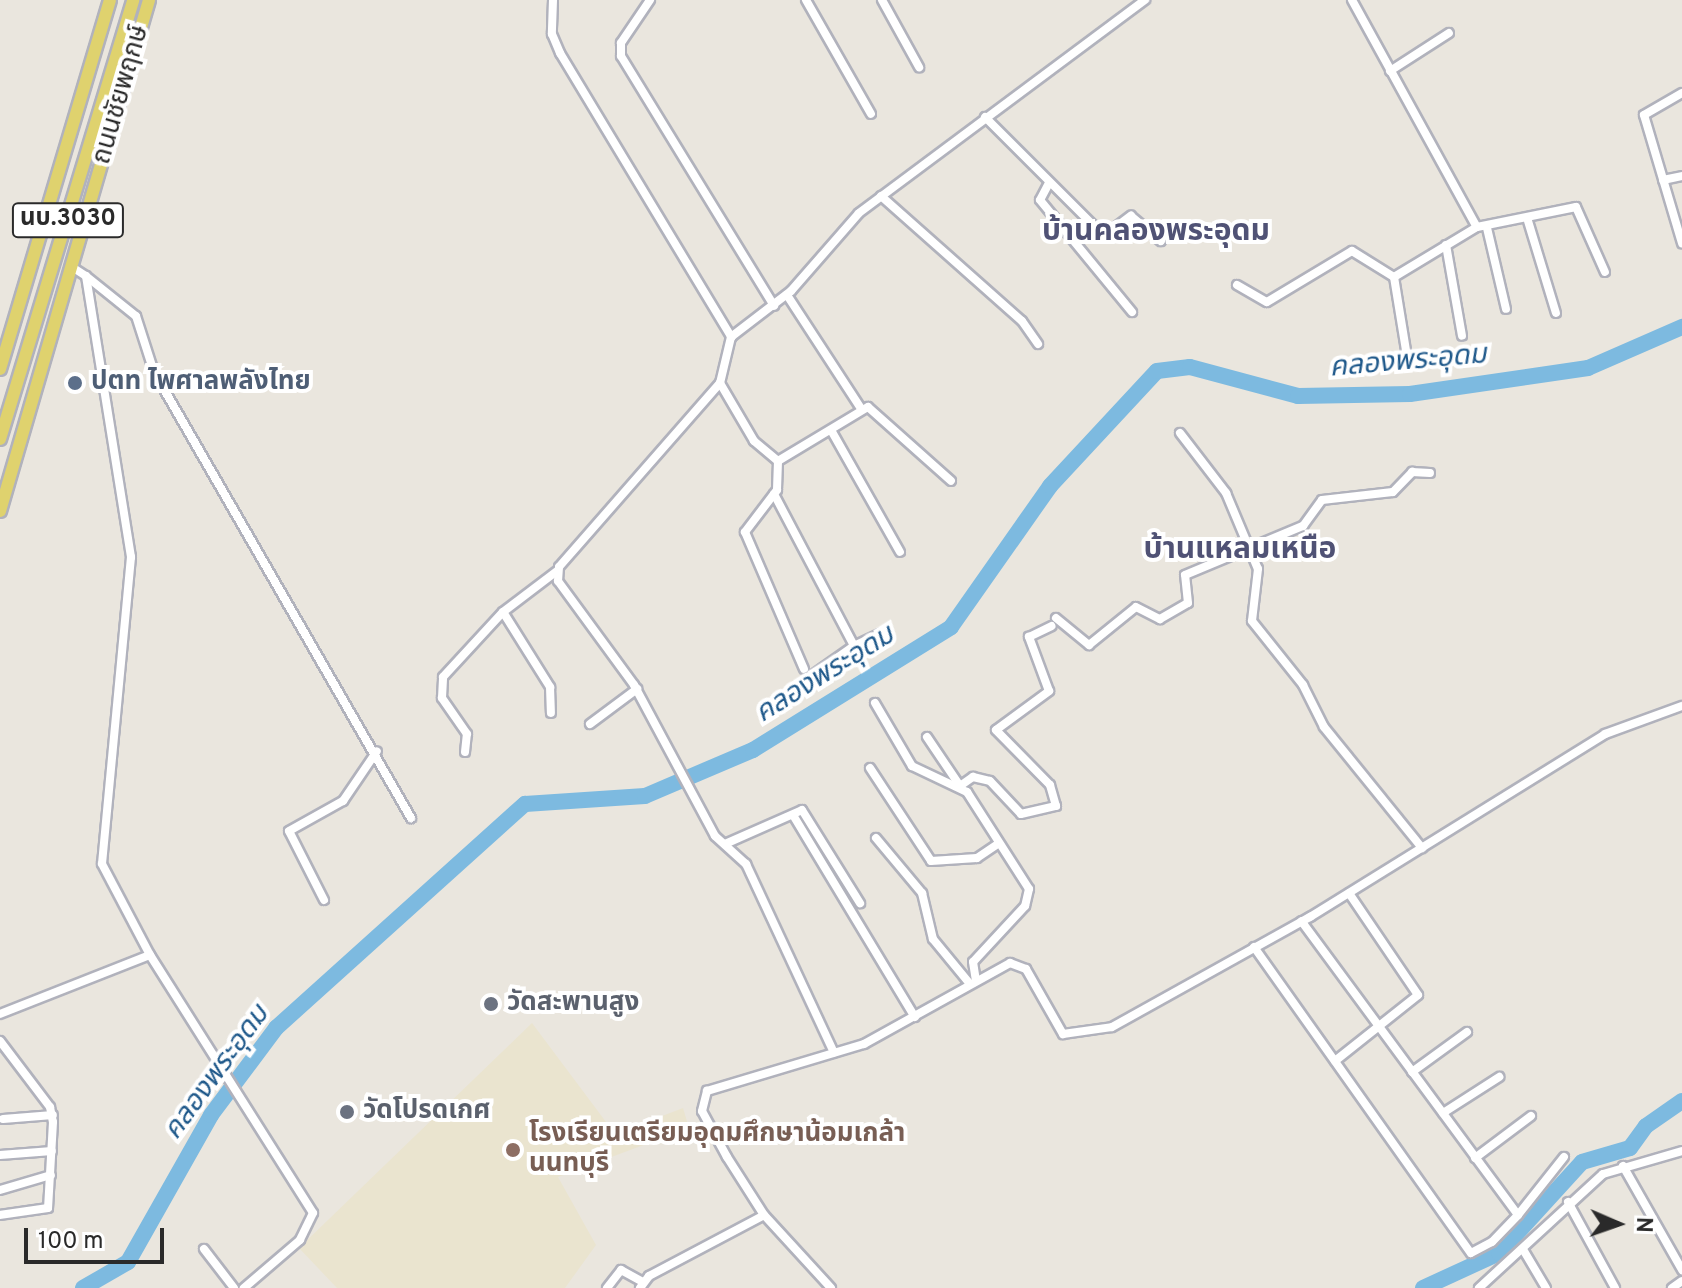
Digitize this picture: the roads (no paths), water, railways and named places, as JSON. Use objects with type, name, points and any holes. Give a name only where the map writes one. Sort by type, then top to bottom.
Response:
[{"type":"main road","name":"ถนนชัยพฤกษ์","points":[[0,369],[110,0]]},
{"type":"main road","name":"ถนนชัยพฤกษ์","points":[[0,439],[133,0]]},
{"type":"main road","name":"ถนนชัยพฤกษ์","points":[[0,511],[14,445],[72,267],[149,0]]},
{"type":"main road","points":[[0,479],[14,445]]},
{"type":"street","points":[[553,0],[552,34],[560,53],[731,337]]},
{"type":"street","points":[[650,0],[621,43],[621,56],[774,306]]},
{"type":"street","points":[[806,0],[871,114]]},
{"type":"street","points":[[882,0],[919,67]]},
{"type":"street","points":[[465,752],[467,734],[439,687],[503,612],[557,571],[720,383],[731,337],[787,295],[881,196],[1145,0]]},
{"type":"street","points":[[1352,0],[1482,228],[1506,309]]},
{"type":"street","points":[[1390,71],[1449,33]]},
{"type":"street","points":[[1682,93],[1644,115],[1679,221],[1682,243]]},
{"type":"street","points":[[985,117],[1104,236],[1128,215],[1161,241]]},
{"type":"street","points":[[1663,180],[1682,176]]},
{"type":"street","points":[[1049,183],[1040,200],[1132,312]]},
{"type":"street","points":[[881,196],[1022,321],[1038,344]]},
{"type":"street","points":[[1394,277],[1446,245],[1482,228],[1528,221],[1579,208],[1605,272]]},
{"type":"street","points":[[1528,221],[1556,313]]},
{"type":"street","points":[[1446,245],[1462,336]]},
{"type":"street","points":[[1237,285],[1267,302],[1352,251],[1394,277],[1406,350]]},
{"type":"street","points":[[72,267],[136,316],[154,372],[377,751],[411,818]]},
{"type":"street","points":[[86,276],[131,557],[102,864],[150,955],[221,1059],[309,1199],[313,1222],[244,1288]]},
{"type":"street","points":[[787,295],[860,407],[884,416],[951,481]]},
{"type":"street","points":[[720,383],[754,441],[778,461]]},
{"type":"street","points":[[778,461],[831,430],[860,407]]},
{"type":"street","points":[[831,430],[900,552]]},
{"type":"street","points":[[1180,433],[1226,493],[1261,582],[1250,601],[1252,621],[1303,685],[1324,727],[1422,848]]},
{"type":"street","points":[[778,461],[774,494],[745,532],[804,669]]},
{"type":"street","points":[[960,786],[973,777],[990,781],[1021,814],[1056,806],[1050,785],[996,730],[1049,691],[1029,637],[1054,622],[1072,636],[1093,644],[1136,607],[1153,620],[1184,606],[1185,575],[1250,555],[1303,526],[1322,500],[1393,492],[1412,472],[1430,473]]},
{"type":"street","points":[[774,494],[854,646]]},
{"type":"street","points":[[557,571],[562,591],[637,689],[673,752],[700,810],[725,844],[746,864],[834,1053]]},
{"type":"street","points":[[503,612],[550,687],[551,713]]},
{"type":"street","points":[[814,674],[854,646],[880,634]]},
{"type":"street","points":[[590,724],[637,689]]},
{"type":"street","points":[[875,703],[912,766],[960,786]]},
{"type":"street","points":[[831,1288],[764,1215],[700,1102],[707,1091],[757,1070],[834,1053],[915,1017],[1010,963],[1026,969],[1049,1021],[1063,1034],[1081,1035],[1112,1027],[1349,893],[1605,734],[1682,706]]},
{"type":"street","points":[[927,737],[1030,893],[973,962],[973,982]]},
{"type":"street","points":[[324,900],[289,831],[343,801],[377,751]]},
{"type":"street","points":[[870,768],[931,861],[977,858],[998,844]]},
{"type":"street","points":[[725,844],[805,812],[860,903]]},
{"type":"street","points":[[793,815],[915,1017]]},
{"type":"street","points":[[876,838],[922,893],[933,939],[973,982]]},
{"type":"street","points":[[1335,1061],[1418,995],[1349,893]]},
{"type":"street","points":[[1301,921],[1518,1215]]},
{"type":"street","points":[[1254,947],[1471,1253],[1518,1215],[1564,1157]]},
{"type":"street","points":[[0,1014],[150,955]]},
{"type":"street","points":[[1412,1072],[1467,1032]]},
{"type":"street","points":[[0,1041],[53,1115],[50,1203],[42,1213],[0,1215]]},
{"type":"street","points":[[1443,1113],[1499,1077]]},
{"type":"street","points":[[3,1119],[53,1115]]},
{"type":"street","points":[[1475,1158],[1531,1116]]},
{"type":"street","points":[[0,1155],[52,1151]]},
{"type":"street","points":[[1479,1288],[1524,1251],[1568,1202],[1623,1166],[1682,1151]]},
{"type":"street","points":[[1623,1166],[1682,1270]]},
{"type":"street","points":[[0,1190],[51,1175]]},
{"type":"street","points":[[1568,1202],[1615,1288]]},
{"type":"street","points":[[607,1288],[621,1270],[641,1285],[764,1215]]},
{"type":"street","points":[[204,1249],[234,1288]]},
{"type":"street","points":[[1524,1251],[1546,1288]]},
{"type":"street","points":[[1672,1288],[1682,1281]]},
{"type":"waterway","name":"คลองพระอุดม","points":[[83,1288],[128,1262],[211,1115],[276,1028],[525,804],[645,796],[753,750],[951,627],[1050,486],[1157,371],[1190,367],[1298,396],[1410,394],[1588,368],[1682,327]]},
{"type":"waterway","points":[[1423,1288],[1499,1253],[1582,1162],[1630,1148],[1646,1126],[1682,1101]]},
{"type":"place","name":"ปตท ไพศาลพลังไทย","points":[[75,383]]},
{"type":"place","name":"วัดสะพานสูง","points":[[491,1004]]},
{"type":"place","name":"วัดโปรดเกศ","points":[[347,1112]]},
{"type":"place","name":"โรงเรียนเตรียมอุดมศึกษาน้อมเกล้า นนทบุรี","points":[[513,1150]]},
{"type":"district","name":"บ้านคลองพระอุดม","points":[[1156,233]]},
{"type":"district","name":"บ้านแหลมเหนือ","points":[[1240,551]]}]
